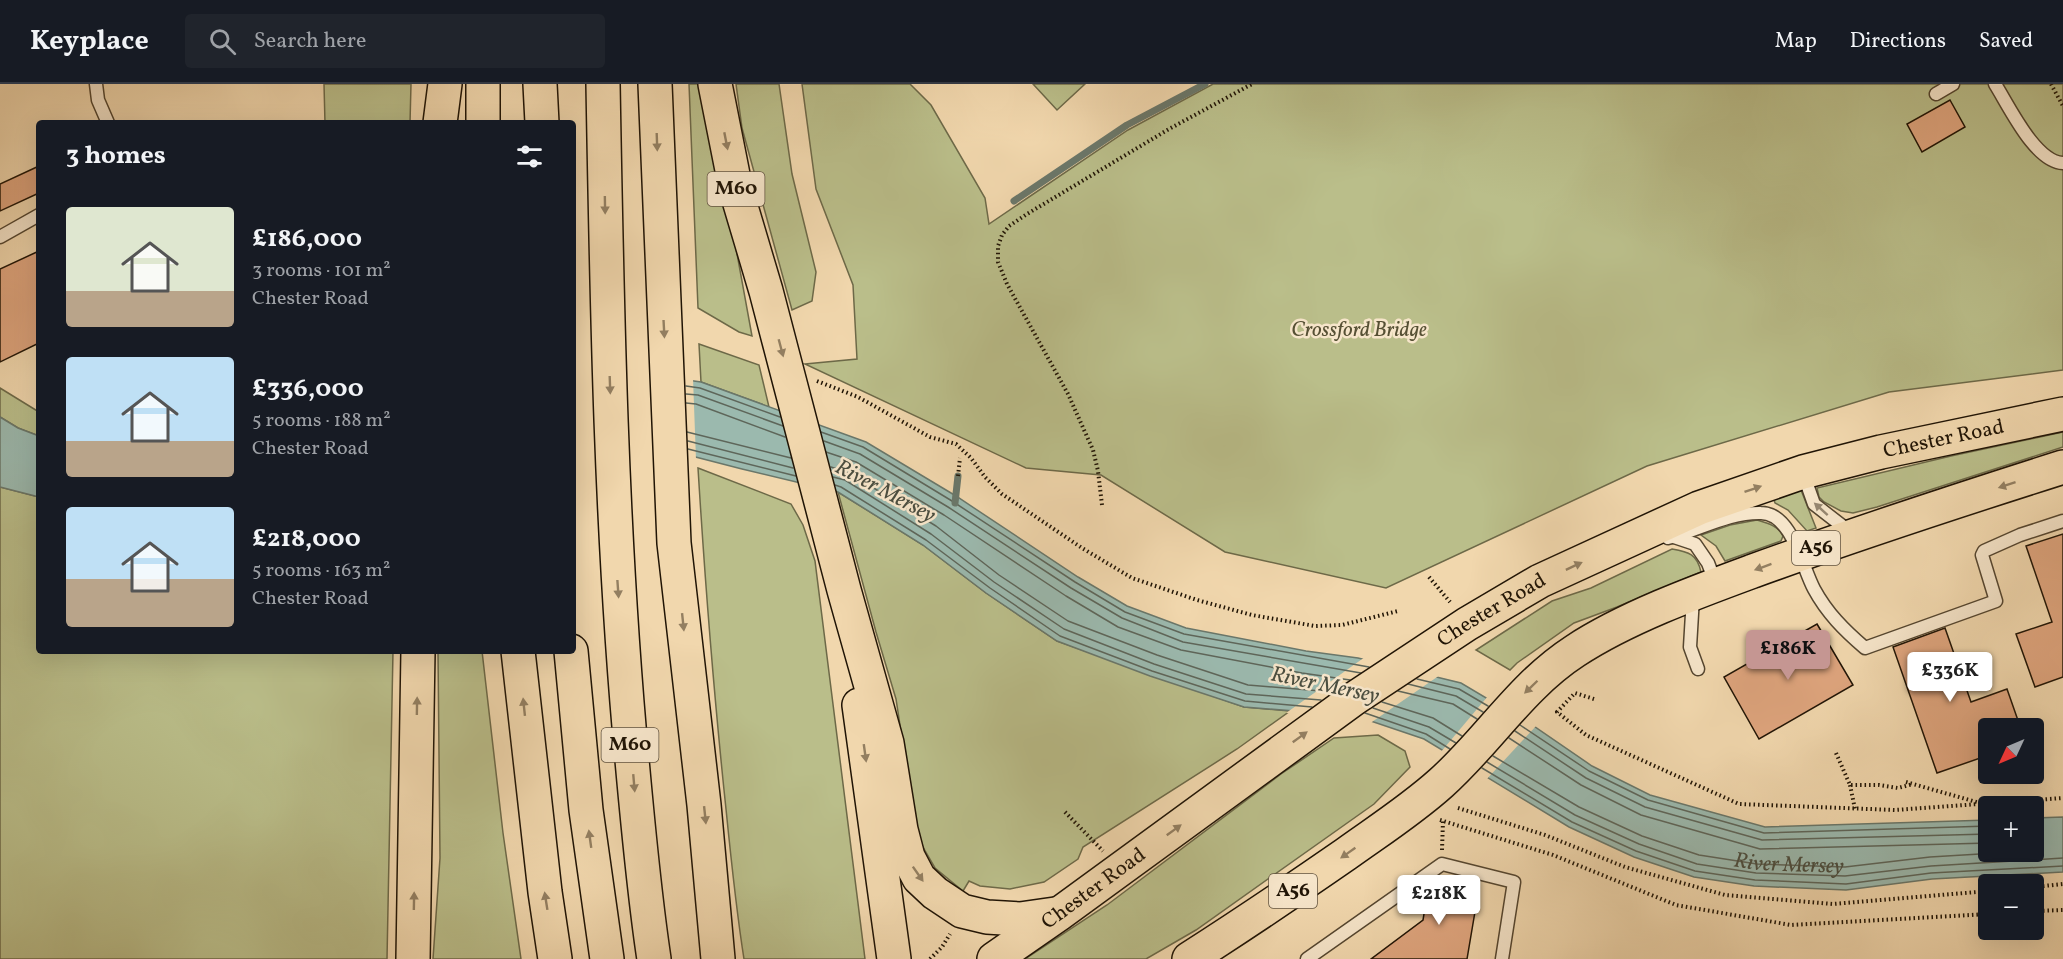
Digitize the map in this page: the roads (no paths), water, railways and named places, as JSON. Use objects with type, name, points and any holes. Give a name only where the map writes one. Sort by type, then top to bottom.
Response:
[{"type":"highway","points":[[433,84],[433,120]]},
{"type":"highway","points":[[440,120],[445,84]]},
{"type":"highway","points":[[483,84],[483,120]]},
{"type":"highway","points":[[540,84],[542,120]]},
{"type":"highway","name":"M60","points":[[603,84],[614,531],[626,699],[654,959]]},
{"type":"highway","points":[[655,84],[674,543],[718,959]]},
{"type":"highway","name":"M60","points":[[715,84],[736,190],[766,291],[844,590],[887,743],[901,830],[908,857],[919,878],[962,911],[987,917],[1020,919],[1059,914]]},
{"type":"highway","name":"Chester Road","points":[[994,959],[1354,698],[1467,624],[1540,581],[1699,508],[1803,472],[1881,452],[2063,414]]},
{"type":"highway","name":"A56","points":[[1189,959],[1259,915],[1396,819],[1441,783],[1526,691],[1576,650],[1624,624],[1705,590],[1854,534],[2063,466]]},
{"type":"highway","name":"M60","points":[[844,590],[894,959]]},
{"type":"highway","points":[[413,959],[418,654]]},
{"type":"highway","points":[[518,654],[544,892],[555,959]]},
{"type":"highway","name":"M60","points":[[571,654],[586,810],[607,959]]},
{"type":"lane","points":[[96,84],[98,100],[107,120]]},
{"type":"lane","points":[[1936,94],[1953,84]]},
{"type":"lane","points":[[1995,84],[2030,140],[2045,156],[2055,162],[2063,163]]},
{"type":"lane","points":[[0,237],[36,217]]},
{"type":"lane","points":[[1803,472],[1814,504],[1854,534]]},
{"type":"lane","points":[[1605,551],[1674,537],[1743,514],[1764,512],[1779,518],[1801,554],[1813,588],[1840,628],[1865,648],[1996,600],[1982,555],[1984,551],[2063,521]]},
{"type":"lane","points":[[1674,537],[1695,544],[1708,563],[1705,590],[1690,647],[1698,669]]},
{"type":"lane","points":[[1306,959],[1442,864],[1514,882],[1502,959]]},
{"type":"water","name":"River Mersey","points":[[576,364],[701,382],[866,442],[956,496],[1078,577],[1127,606],[1186,628],[1306,651],[1358,658],[1461,683],[1535,727],[1592,766],[1650,795],[1765,827],[1978,820],[1978,862],[2044,862],[2044,818],[2063,817],[2063,872],[1978,874],[1978,877],[1932,879],[1846,890],[1754,886],[1694,877],[1634,857],[1569,827],[1424,739],[1356,716],[1244,707],[1150,676],[1057,641],[986,593],[923,545],[838,492],[653,446],[576,367]]},
{"type":"water","points":[[0,417],[18,428],[36,435],[36,496],[0,487]]},
{"type":"waterway","points":[[1014,201],[1127,125],[1205,84]]},
{"type":"waterway","points":[[955,503],[958,476]]},
{"type":"park label","name":"Crossford Bridge","points":[[1359,330]]}]
